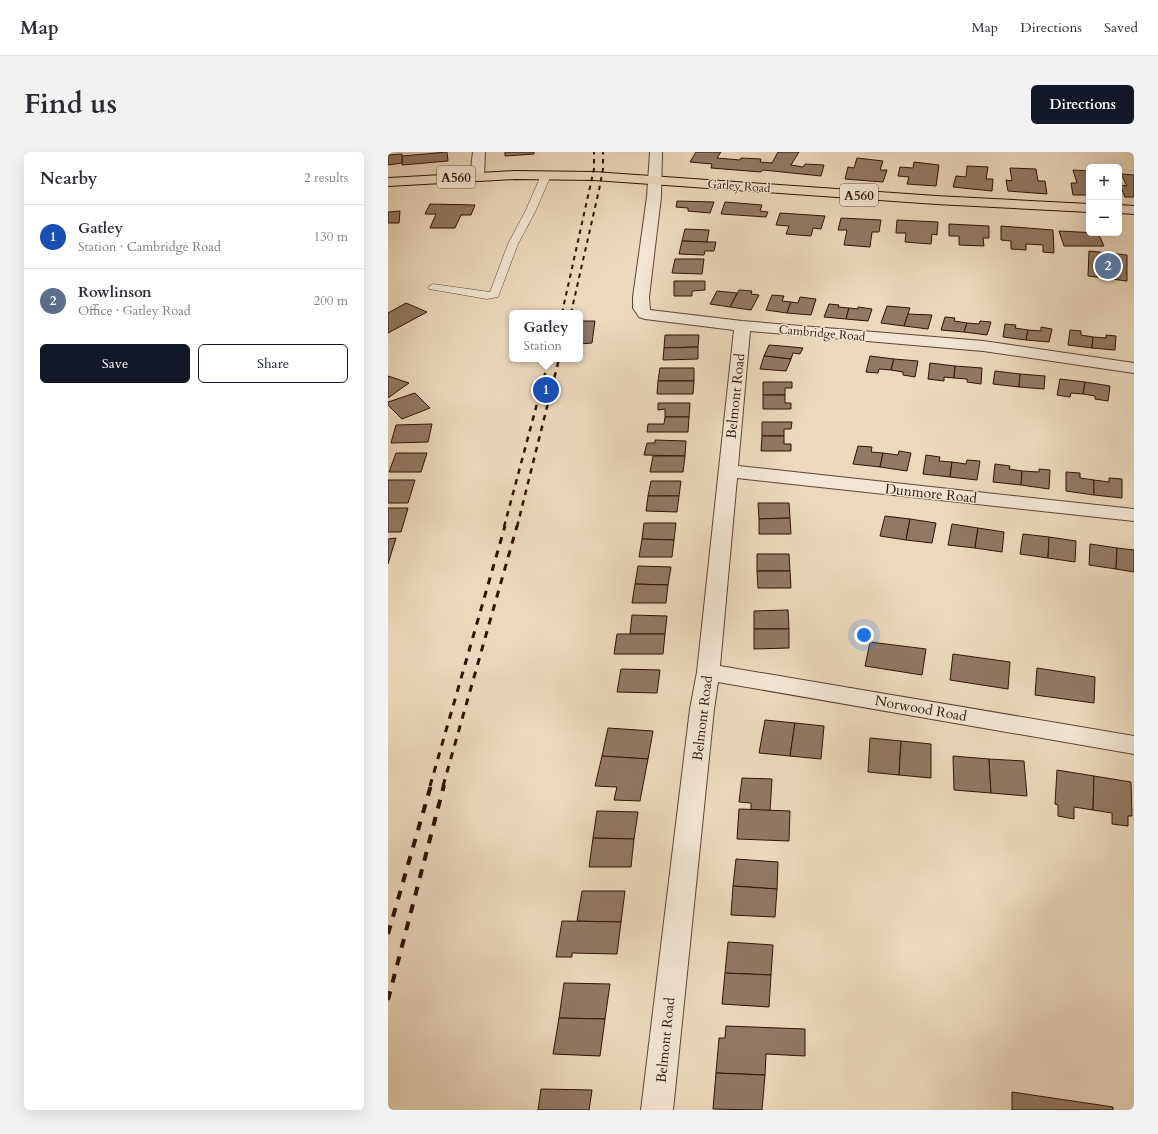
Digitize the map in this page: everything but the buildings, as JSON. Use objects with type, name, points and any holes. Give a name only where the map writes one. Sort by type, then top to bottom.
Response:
[{"type":"main road","name":"Gatley Road","points":[[388,182],[477,176],[546,175],[654,180],[936,200],[1086,208]]},
{"type":"main road","points":[[1122,209],[1134,210]]},
{"type":"street","points":[[477,176],[479,152]]},
{"type":"street","points":[[654,180],[656,152]]},
{"type":"street","name":"Cambridge Road","points":[[654,180],[641,297],[642,311],[652,316],[742,326],[982,346],[1134,368]]},
{"type":"street","name":"Belmont Road","points":[[657,1110],[701,717],[708,672],[742,326]]},
{"type":"street","name":"Dunmore Road","points":[[727,471],[1134,515]]},
{"type":"street","name":"Norwood Road","points":[[708,672],[1134,745]]},
{"type":"lane","points":[[433,287],[487,296],[494,295],[513,244],[531,210],[546,175]]},
{"type":"railway","points":[[563,310],[594,169],[594,152]]},
{"type":"railway","points":[[572,310],[599,190],[603,169],[603,152]]},
{"type":"railway","points":[[504,527],[548,362]]},
{"type":"railway","points":[[517,527],[558,362]]},
{"type":"railway","points":[[430,786],[505,526]]},
{"type":"railway","points":[[443,786],[517,526]]},
{"type":"railway","points":[[388,934],[431,785]]},
{"type":"railway","points":[[388,1000],[444,785]]},
{"type":"place","name":"Rowlinson","points":[[1108,266]]},
{"type":"place","name":"Gatley","points":[[546,390]]}]
